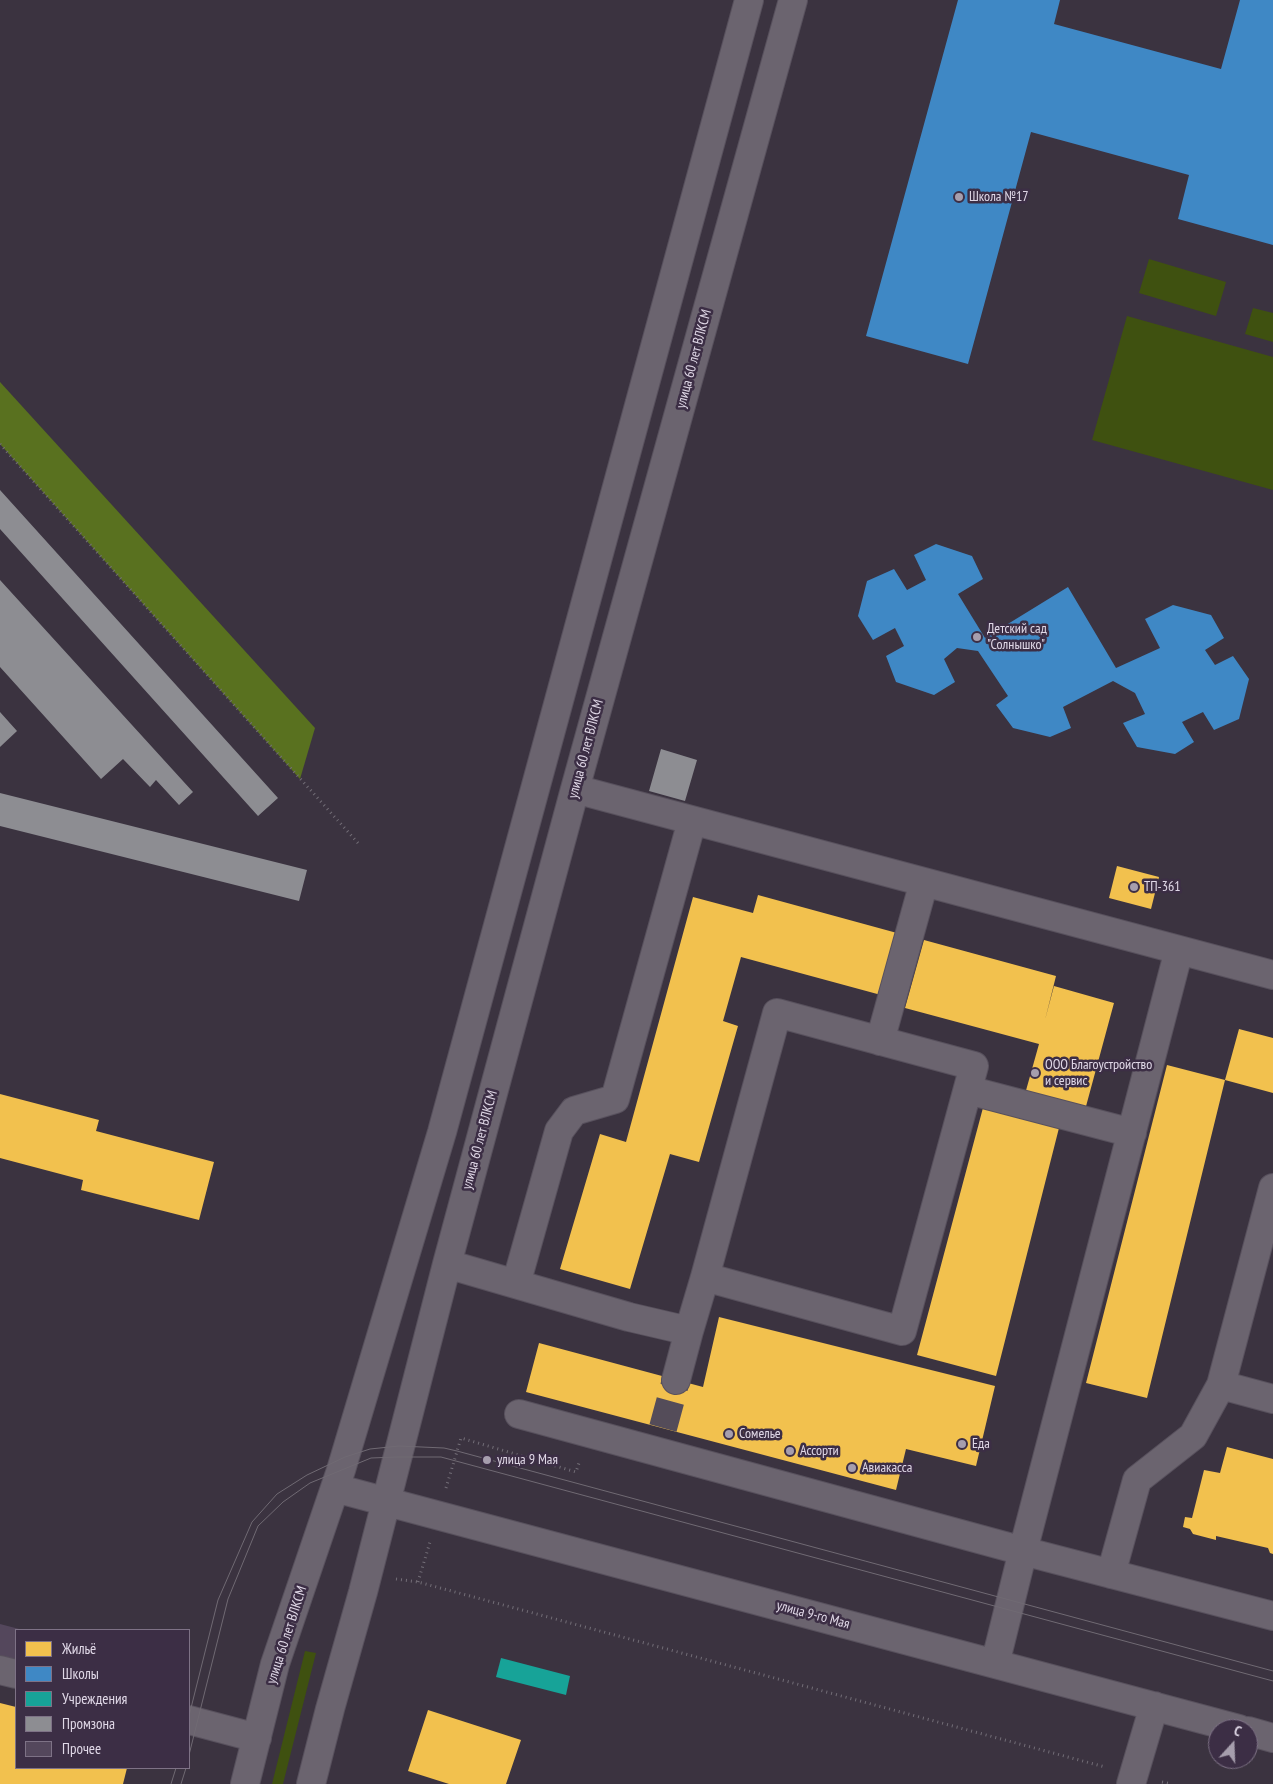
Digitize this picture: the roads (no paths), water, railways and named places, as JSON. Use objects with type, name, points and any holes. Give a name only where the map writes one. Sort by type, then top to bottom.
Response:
[{"type":"street","name":"улица 60 лет ВЛКСМ","points":[[245,1784],[275,1664],[335,1488],[445,1123],[749,0]]},
{"type":"street","name":"улица 60 лет ВЛКСМ","points":[[312,1784],[447,1264],[575,789],[793,0]]},
{"type":"street","points":[[575,789],[1273,975]]},
{"type":"street","points":[[516,1284],[559,1131],[574,1112],[615,1099],[692,821]]},
{"type":"street","points":[[880,1041],[924,882]]},
{"type":"street","points":[[995,1664],[1179,950]]},
{"type":"street","points":[[676,1380],[777,1013],[974,1066],[902,1331],[705,1278]]},
{"type":"street","points":[[968,1090],[1132,1133]]},
{"type":"street","points":[[1111,1574],[1137,1480],[1193,1436],[1221,1385],[1273,1188]]},
{"type":"street","points":[[447,1264],[628,1317],[689,1331]]},
{"type":"street","points":[[1221,1385],[1273,1399]]},
{"type":"street","points":[[519,1414],[588,1432],[660,1439],[1023,1551],[1273,1616]]},
{"type":"street","points":[[335,1488],[386,1501]]},
{"type":"street","name":"улица 9-го Мая","points":[[386,1501],[1208,1721]]},
{"type":"street","points":[[0,1670],[15,1674]]},
{"type":"street","points":[[1132,1779],[1154,1706]]},
{"type":"street","points":[[190,1720],[257,1738]]},
{"type":"street","points":[[1258,1734],[1273,1738]]},
{"type":"tunnel","points":[[663,1428],[676,1380]]},
{"type":"tram line","points":[[190,1712],[218,1600],[252,1522],[277,1494],[307,1475],[345,1457],[370,1449],[399,1446],[444,1448],[457,1451],[1273,1671]]},
{"type":"tram line","points":[[190,1751],[228,1599],[258,1526],[283,1502],[310,1483],[371,1458],[441,1457],[1273,1681]]},
{"type":"tram line","points":[[171,1784],[176,1769]]},
{"type":"tram line","points":[[181,1784],[186,1769]]},
{"type":"place","name":"Школа №17","points":[[959,197]]},
{"type":"place","name":"Детский сад \"Солнышко\"","points":[[977,637]]},
{"type":"place","name":"ТП-361","points":[[1134,887]]},
{"type":"place","name":"ООО Благоустройство и сервис","points":[[1035,1073]]},
{"type":"place","name":"Сомелье","points":[[729,1434]]},
{"type":"place","name":"Еда","points":[[962,1444]]},
{"type":"place","name":"Ассорти","points":[[790,1451]]},
{"type":"place","name":"улица 9 Мая","points":[[487,1460]]},
{"type":"place","name":"Авиакасса","points":[[852,1468]]}]
